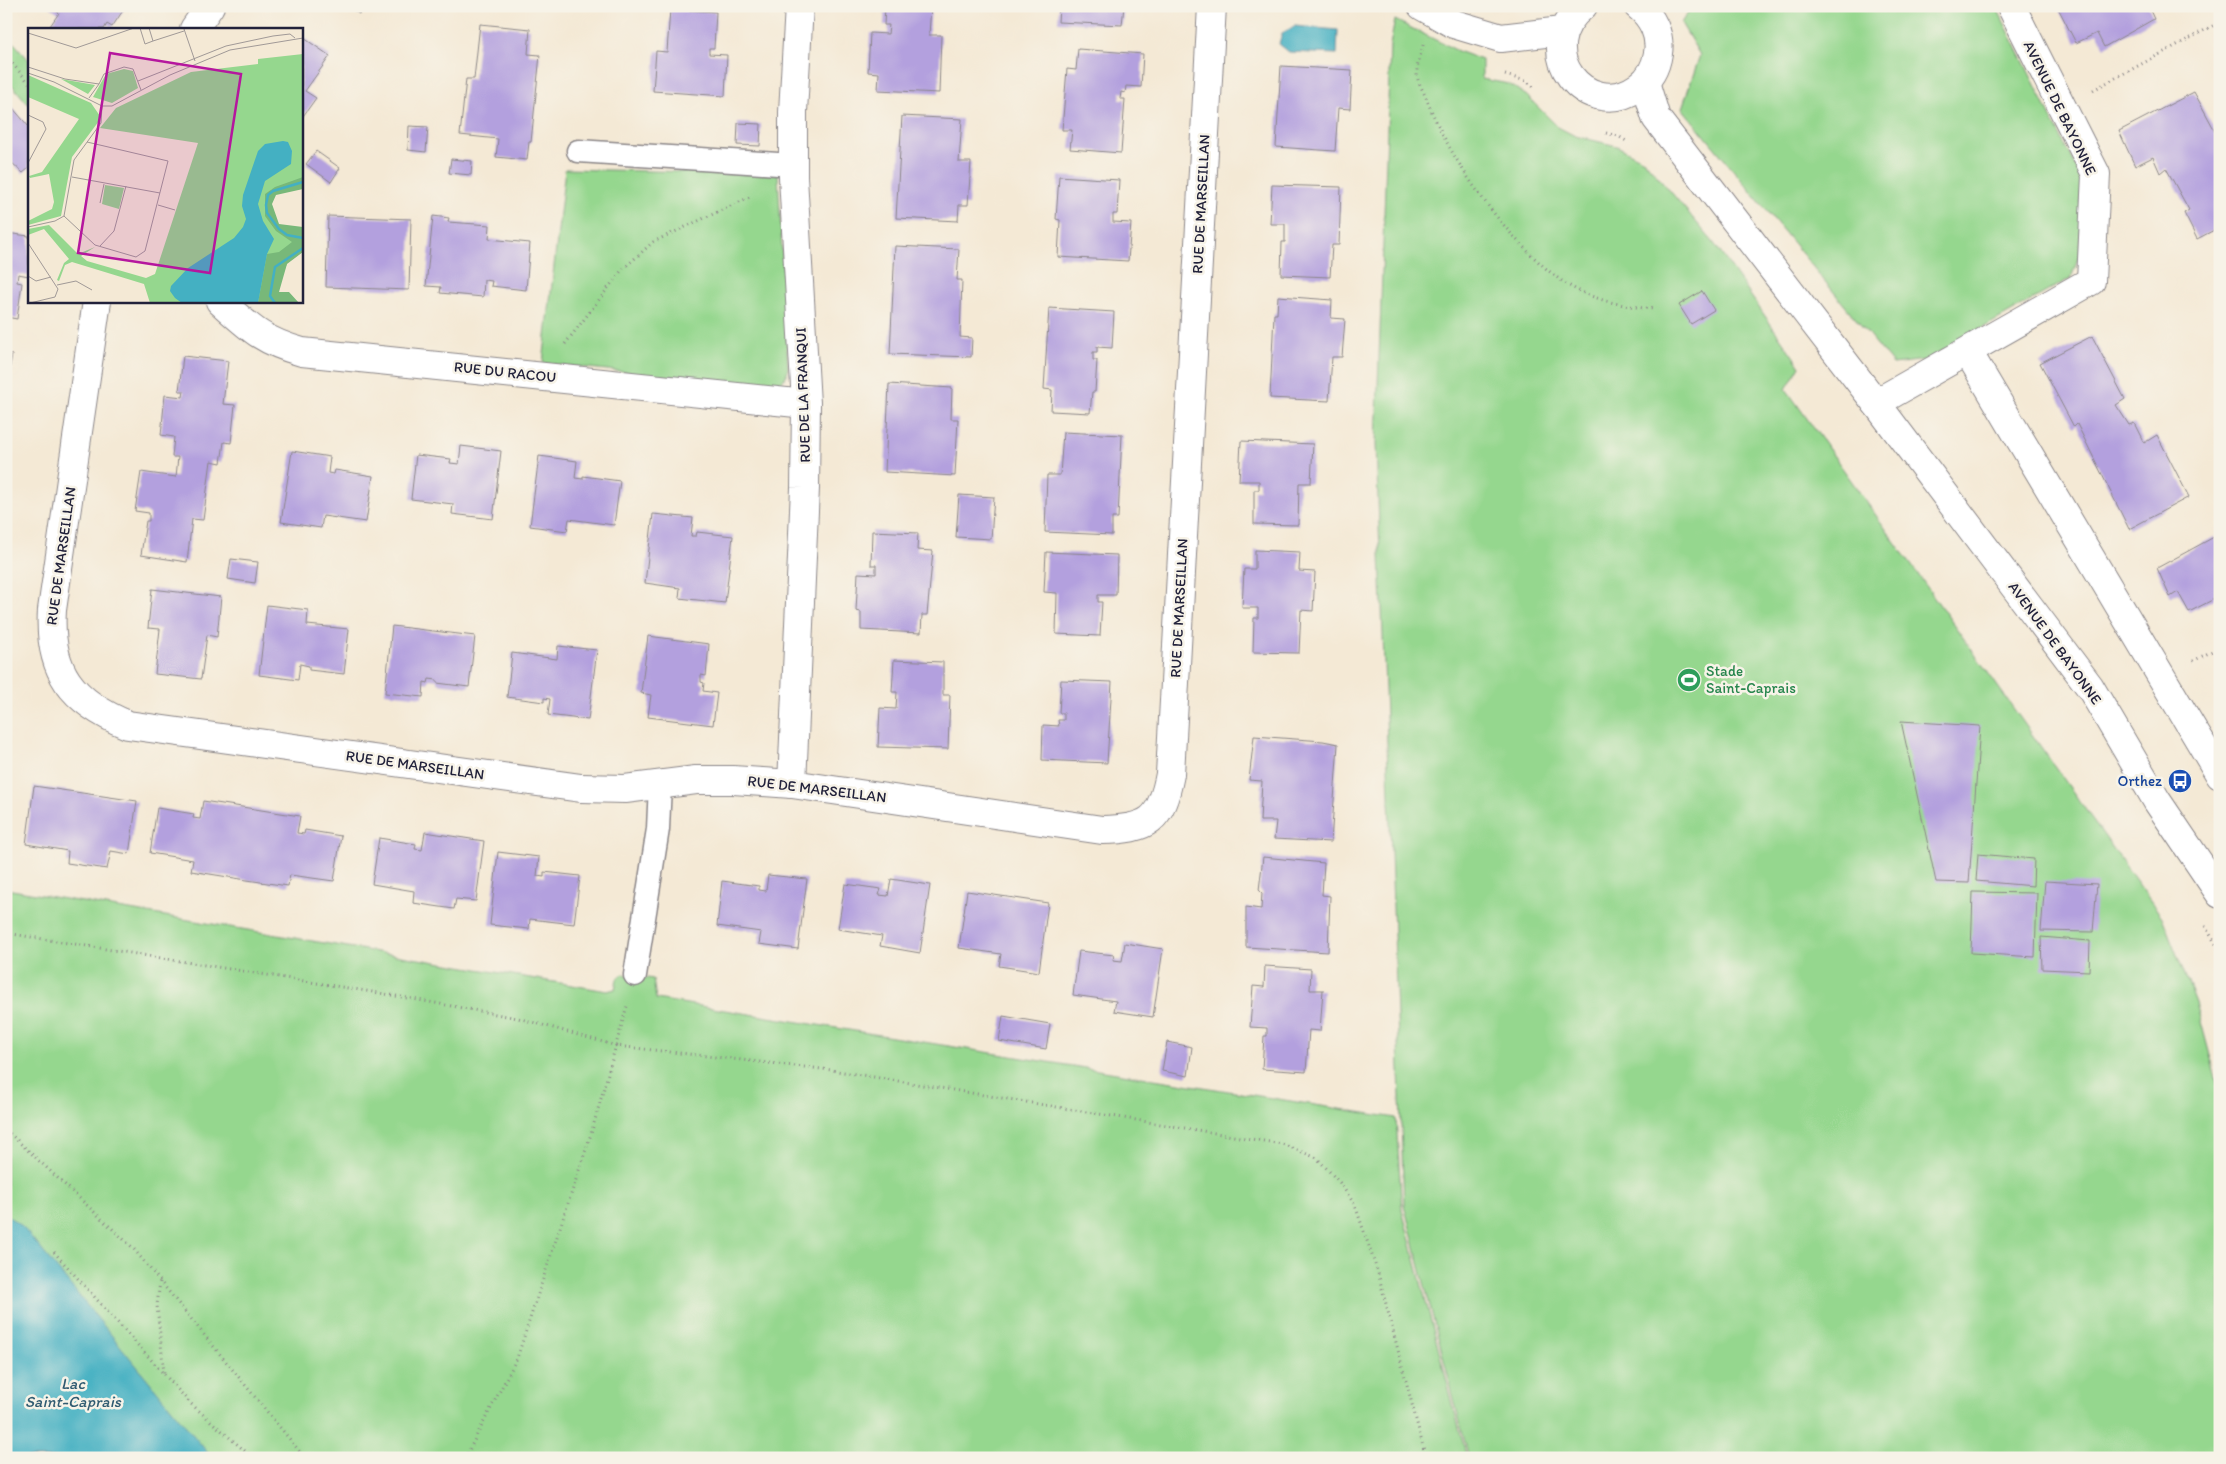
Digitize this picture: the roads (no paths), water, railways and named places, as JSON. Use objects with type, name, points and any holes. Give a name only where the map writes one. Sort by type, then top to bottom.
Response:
[{"type":"street","points":[[195,28],[210,6]]},
{"type":"street","name":"RUE DE LA FRANQUI","points":[[792,784],[806,488],[806,404],[793,171],[793,112],[798,6]]},
{"type":"street","name":"RUE DE MARSEILLAN","points":[[97,302],[50,633],[56,658],[64,677],[76,693],[89,705],[128,724],[581,788],[625,789],[696,780],[733,780],[792,784],[1102,830],[1124,829],[1142,825],[1155,816],[1166,798],[1170,774],[1212,6]]},
{"type":"street","points":[[1583,6],[1572,15],[1562,31],[1560,50],[1565,68],[1576,84],[1593,94],[1611,97],[1630,93],[1645,82],[1657,64],[1660,43],[1653,23],[1639,7]]},
{"type":"street","name":"AVENUE DE BAYONNE","points":[[1876,403],[2092,281],[2096,174],[2011,6]]},
{"type":"street","points":[[1426,8],[1454,24],[1501,38],[1562,31]]},
{"type":"street","name":"AVENUE DE BAYONNE","points":[[1645,82],[1656,118],[1876,403],[2090,687],[2157,801],[2220,894]]},
{"type":"street","name":"RUE DU RACOU","points":[[221,302],[259,335],[277,345],[302,352],[806,404]]},
{"type":"street","points":[[1968,352],[2220,775]]},
{"type":"lane","points":[[578,151],[793,171]]},
{"type":"lane","points":[[635,975],[658,829],[660,784]]},
{"type":"water","points":[[1295,26],[1338,30],[1337,54],[1289,52],[1279,44],[1282,33]]},
{"type":"water","name":"Lac Saint-Caprais","points":[[6,1215],[22,1226],[212,1458],[6,1458]]},
{"type":"place","name":"Stade Saint-Caprais","points":[[1689,680]]},
{"type":"place","name":"Orthez","points":[[2180,781]]}]
